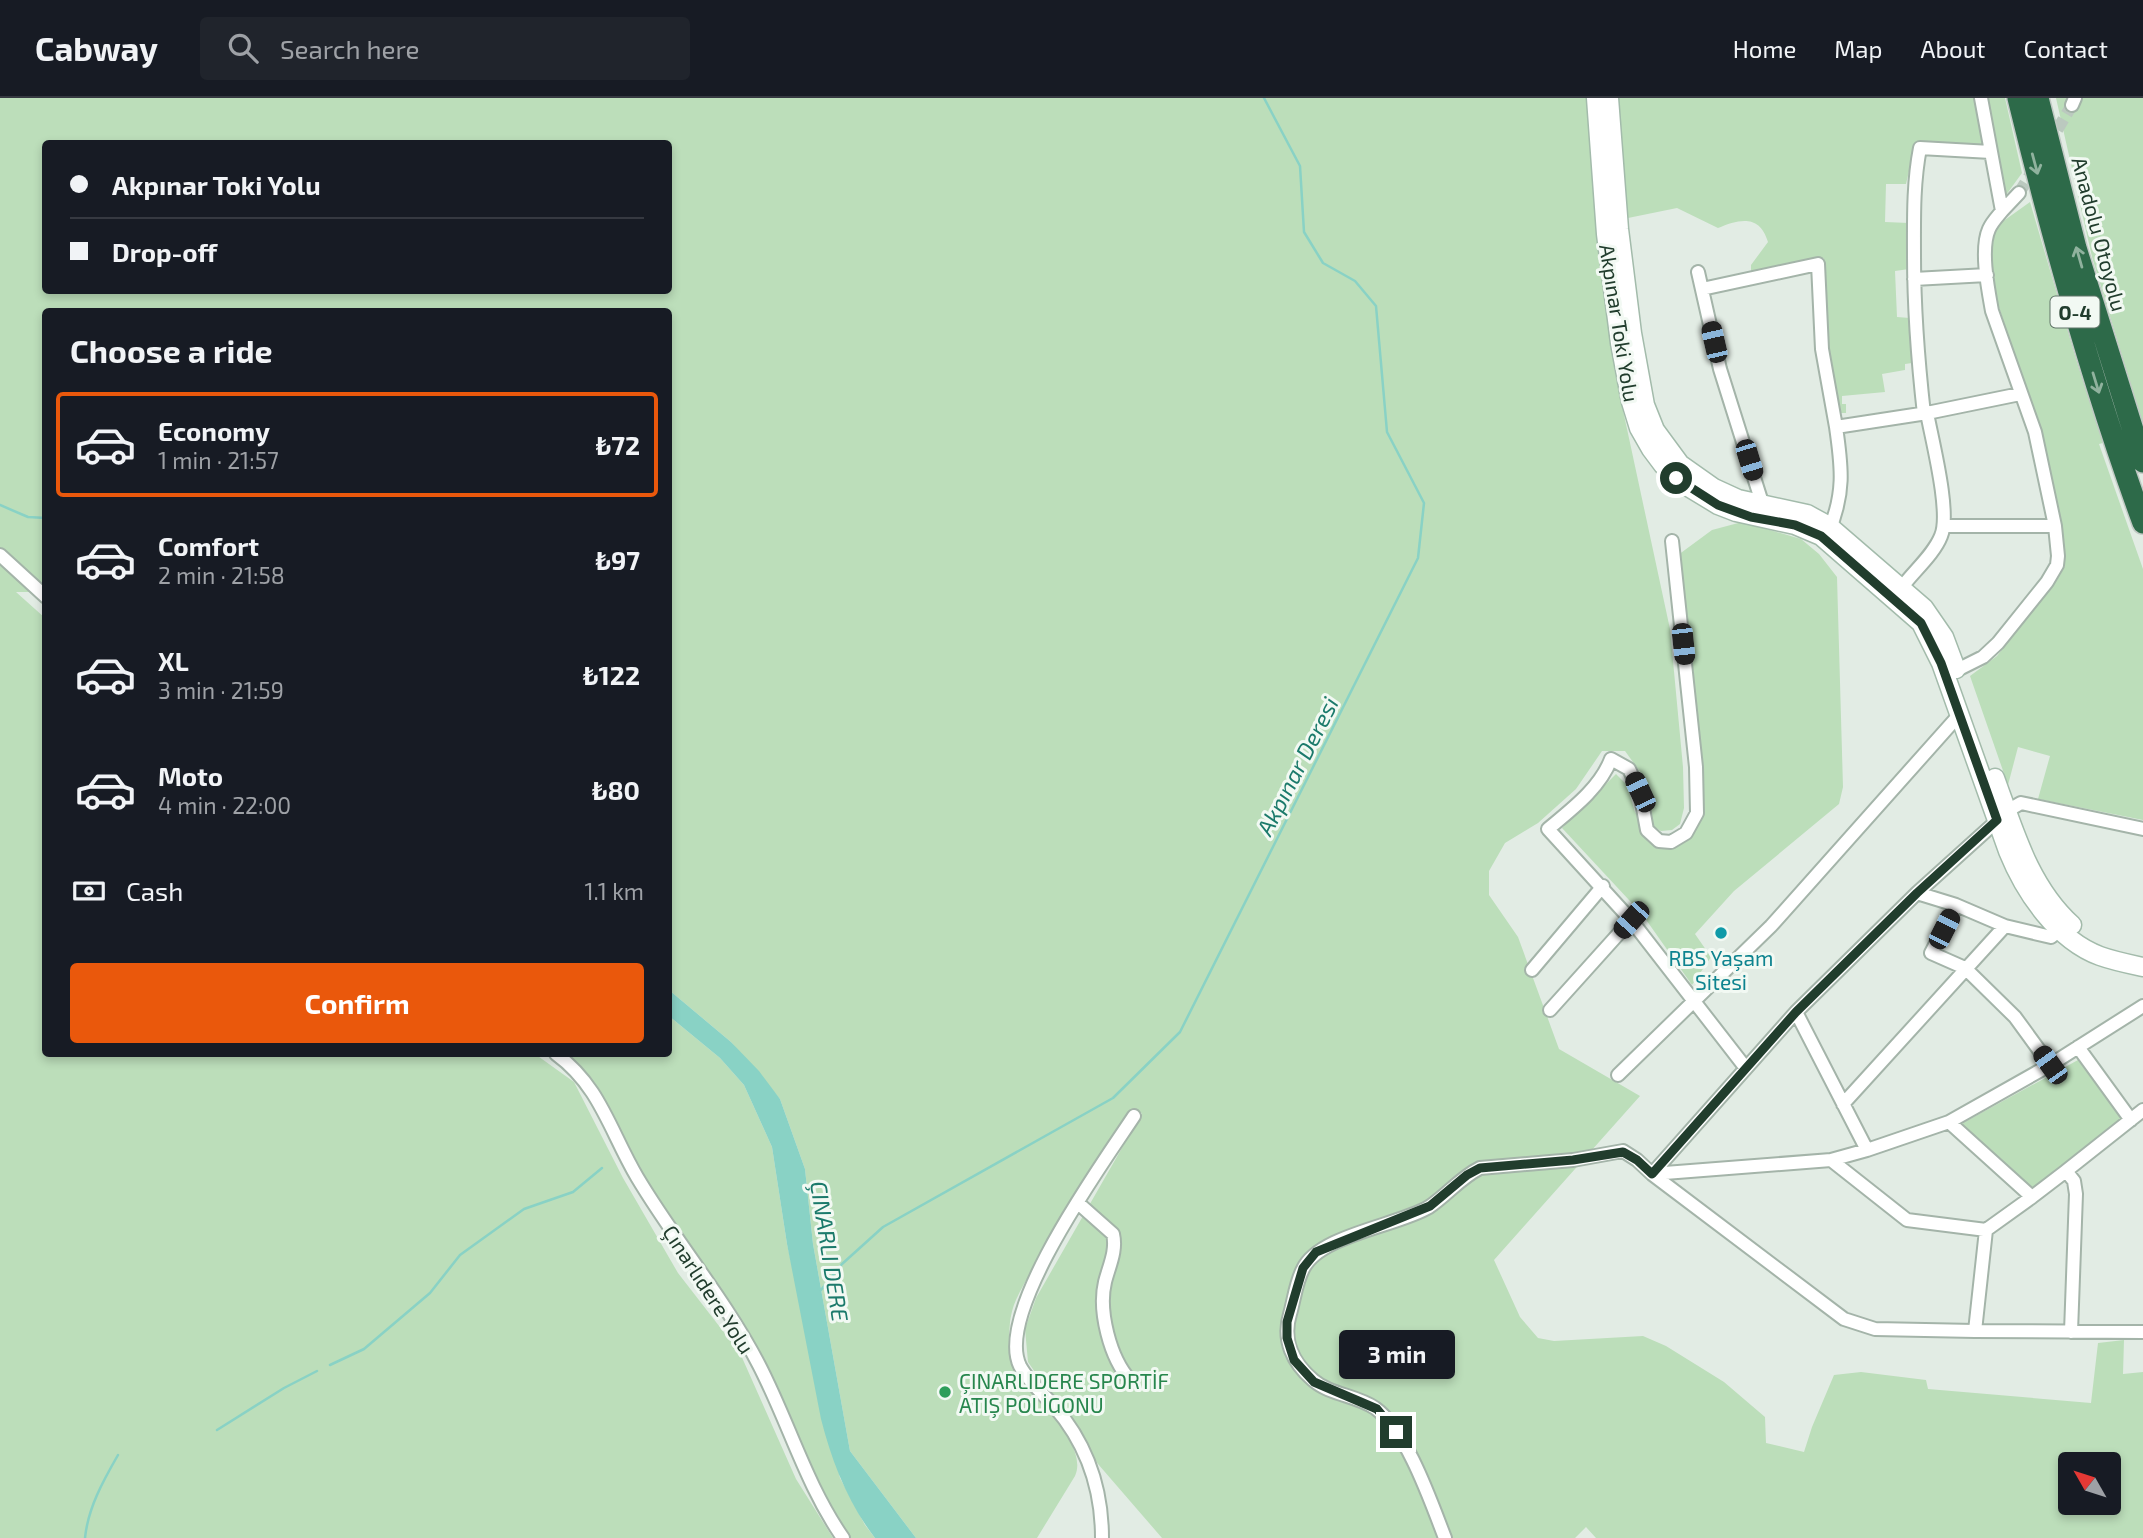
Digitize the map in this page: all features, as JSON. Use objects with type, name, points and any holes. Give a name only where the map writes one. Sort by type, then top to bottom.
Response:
[{"type":"highway","name":"O-4","points":[[2018,98],[2090,365],[2114,444],[2143,523]]},
{"type":"highway","name":"Anadolu Otoyolu","points":[[2038,98],[2080,261],[2143,462]]},
{"type":"main road","name":"Akpınar Toki Yolu","points":[[1596,98],[1606,233],[1620,343],[1631,402],[1639,428],[1663,465],[1690,488],[1718,505],[1763,513]]},
{"type":"main road","name":"Akpınar Toki Yolu","points":[[1609,98],[1619,229],[1632,333],[1649,416],[1671,454],[1689,472],[1763,513]]},
{"type":"main road","points":[[1763,513],[1807,513],[1921,623],[1951,673],[2002,815]]},
{"type":"main road","points":[[1828,533],[1902,587],[1937,624],[1944,637],[1960,714],[2002,815],[2065,926],[2081,946],[2099,956],[2143,967]]},
{"type":"main road","points":[[2065,926],[2104,945],[2143,956]]},
{"type":"street","points":[[1981,98],[2002,211]]},
{"type":"street","points":[[1902,587],[1938,541],[1944,526],[1942,498],[1925,413],[1915,333],[1914,182],[1920,148],[1991,152]]},
{"type":"street","points":[[1951,673],[1990,650],[2047,582],[2057,565],[2055,526],[2035,432],[1992,311],[1987,275],[1986,239],[1993,222],[2019,193]]},
{"type":"street","points":[[1702,289],[1818,264],[1822,349],[1842,477],[1839,502],[1828,533]]},
{"type":"street","points":[[1698,272],[1720,369],[1763,513]]},
{"type":"street","points":[[1914,279],[1987,275]]},
{"type":"street","points":[[1836,427],[2020,394]]},
{"type":"street","points":[[1944,526],[2055,526]]},
{"type":"street","points":[[1672,541],[1696,767],[1697,813],[1686,833],[1671,842],[1659,841],[1647,830],[1640,792],[1629,769],[1611,759],[1605,774],[1575,806],[1548,829],[1631,920],[1745,1067]]},
{"type":"street","points":[[0,555],[42,593]]},
{"type":"street","points":[[1618,1075],[1771,926],[1960,714]]},
{"type":"street","points":[[1652,1174],[1796,1012],[1917,893],[2002,815],[2021,803],[2143,828]]},
{"type":"street","points":[[1532,970],[1603,887]]},
{"type":"street","points":[[1917,893],[1956,905],[2005,926],[2051,937],[2065,926]]},
{"type":"street","points":[[1956,905],[1931,953],[1965,968],[2015,1017],[2050,1065]]},
{"type":"street","points":[[1550,1010],[1631,920]]},
{"type":"street","points":[[1843,1104],[2005,926]]},
{"type":"street","points":[[1652,1174],[1831,1160],[1949,1122],[2050,1065],[2143,1006]]},
{"type":"street","points":[[1796,1012],[1867,1150]]},
{"type":"street","points":[[1831,1160],[1907,1220],[1986,1230],[2139,1117],[2078,1047]]},
{"type":"street","name":"Çınarlıdere Yolu","points":[[560,1057],[574,1068],[595,1093],[642,1186],[759,1364],[815,1493],[843,1538]]},
{"type":"street","points":[[1102,1538],[1100,1498],[1081,1443],[1056,1408],[1026,1375],[1019,1365],[1016,1351],[1020,1314],[1027,1294],[1078,1203],[1133,1116]]},
{"type":"street","points":[[1949,1122],[2032,1196]]},
{"type":"street","points":[[1445,1538],[1421,1476],[1396,1432],[1377,1409],[1314,1382],[1294,1360],[1287,1338],[1287,1322],[1303,1268],[1316,1252],[1430,1206],[1467,1175],[1480,1168],[1573,1160],[1623,1152],[1844,1319],[1875,1329],[2143,1332]]},
{"type":"street","points":[[2066,1171],[2076,1187],[2071,1332]]},
{"type":"street","points":[[1078,1203],[1113,1234],[1115,1250],[1102,1304],[1105,1323],[1119,1365],[1130,1380]]},
{"type":"street","points":[[1975,1331],[1986,1230]]},
{"type":"green space","points":[[0,98],[1588,98],[1595,214],[1615,373],[1670,629],[1683,767],[1684,808],[1680,824],[1672,830],[1661,831],[1653,826],[1646,780],[1625,751],[1602,751],[1576,789],[1538,823],[1505,843],[1489,871],[1489,895],[1518,937],[1559,1049],[1640,1096],[1494,1260],[1520,1317],[1538,1338],[1554,1341],[1643,1336],[1666,1346],[1724,1382],[1765,1417],[1766,1443],[1804,1452],[1834,1375],[1861,1372],[1926,1380],[1928,1389],[2091,1403],[2098,1343],[2124,1340],[2123,1374],[2143,1372],[2143,1538],[1596,1538],[1586,1527],[1575,1538],[1162,1538],[1098,1464],[1028,1362],[1025,1329],[1036,1298],[1142,1113],[1127,1118],[1078,1192],[1023,1285],[1011,1316],[1009,1348],[1012,1364],[1066,1433],[1074,1448],[1077,1463],[1075,1476],[1037,1538],[916,1538],[850,1451],[813,1244],[805,1169],[780,1099],[731,1042],[672,993],[672,308],[42,308],[42,592],[16,592],[42,615],[42,1057],[539,1057],[574,1082],[623,1178],[678,1273],[740,1353],[796,1479],[833,1538],[0,1538]]},
{"type":"green space","points":[[1616,98],[1976,98],[1987,141],[1978,145],[1916,141],[1906,184],[1886,184],[1885,222],[1909,223],[1909,269],[1895,271],[1897,317],[1910,318],[1912,363],[1905,364],[1905,370],[1882,374],[1885,392],[1842,396],[1846,413],[1838,413],[1826,328],[1824,258],[1751,272],[1751,265],[1768,242],[1760,227],[1754,223],[1741,221],[1718,228],[1677,208],[1628,218]]},
{"type":"green space","points":[[1985,98],[2005,98],[2022,173],[2006,195],[2003,194]]},
{"type":"green space","points":[[2056,98],[2069,98],[2076,108],[2081,98],[2143,98],[2143,425],[2092,257]]},
{"type":"green space","points":[[2030,202],[2103,443],[2099,444],[2143,569],[2143,820],[2038,799],[2050,756],[2018,747],[2008,785],[1970,676],[1997,656],[2065,566],[2065,552],[2046,450],[1992,286],[1992,234],[1995,227]]},
{"type":"green space","points":[[1742,522],[1801,539],[1819,554],[1837,577],[1843,787],[1839,804],[1734,891],[1695,934],[1711,957],[1692,985],[1642,914],[1562,828],[1616,774],[1627,785],[1635,812],[1647,830],[1671,842],[1697,813],[1674,558],[1712,530]]},
{"type":"green space","points":[[672,1018],[720,1058],[744,1085],[772,1147],[787,1244],[840,1478],[875,1538],[850,1538],[824,1493],[766,1363],[652,1190],[621,1138],[595,1083],[571,1057],[672,1057]]},
{"type":"green space","points":[[2078,1060],[2122,1120],[2033,1188],[1961,1124]]},
{"type":"water","points":[[672,993],[731,1042],[759,1071],[780,1099],[805,1169],[813,1244],[850,1451],[916,1538],[875,1538],[842,1482],[821,1419],[787,1244],[772,1147],[744,1085],[720,1058],[672,1018]]},
{"type":"waterway","name":"Akpınar Deresi","points":[[821,1290],[842,1264],[883,1227],[1113,1098],[1180,1032],[1418,558],[1424,503],[1387,432],[1376,306],[1355,281],[1323,263],[1304,232],[1300,166],[1264,98]]},
{"type":"waterway","points":[[0,505],[28,517],[42,518]]},
{"type":"waterway","points":[[330,1365],[364,1349],[430,1293],[460,1255],[524,1209],[573,1192],[602,1168]]},
{"type":"waterway","points":[[217,1430],[284,1388],[317,1371]]},
{"type":"waterway","points":[[85,1538],[93,1505],[118,1455]]},
{"type":"tunnel","points":[[2048,145],[2072,105]]},
{"type":"tunnel","points":[[2019,193],[2035,167]]},
{"type":"place","name":"RBS Yaşam Sitesi","points":[[1721,933]]},
{"type":"place","name":"ÇINARLIDERE SPORTİF ATIŞ POLİGONU","points":[[945,1392]]},
{"type":"route","points":[[1396,1432],[1377,1409],[1314,1382],[1294,1360],[1287,1338],[1287,1322],[1303,1268],[1316,1252],[1430,1206],[1467,1175],[1480,1168],[1573,1160],[1623,1152],[1652,1174],[1796,1012],[1917,893],[1997,820],[1941,663],[1921,623],[1813,531],[1751,517],[1718,505],[1676,478]]},
{"type":"water label","name":"ÇINARLI DERE","points":[[830,1251]]}]
